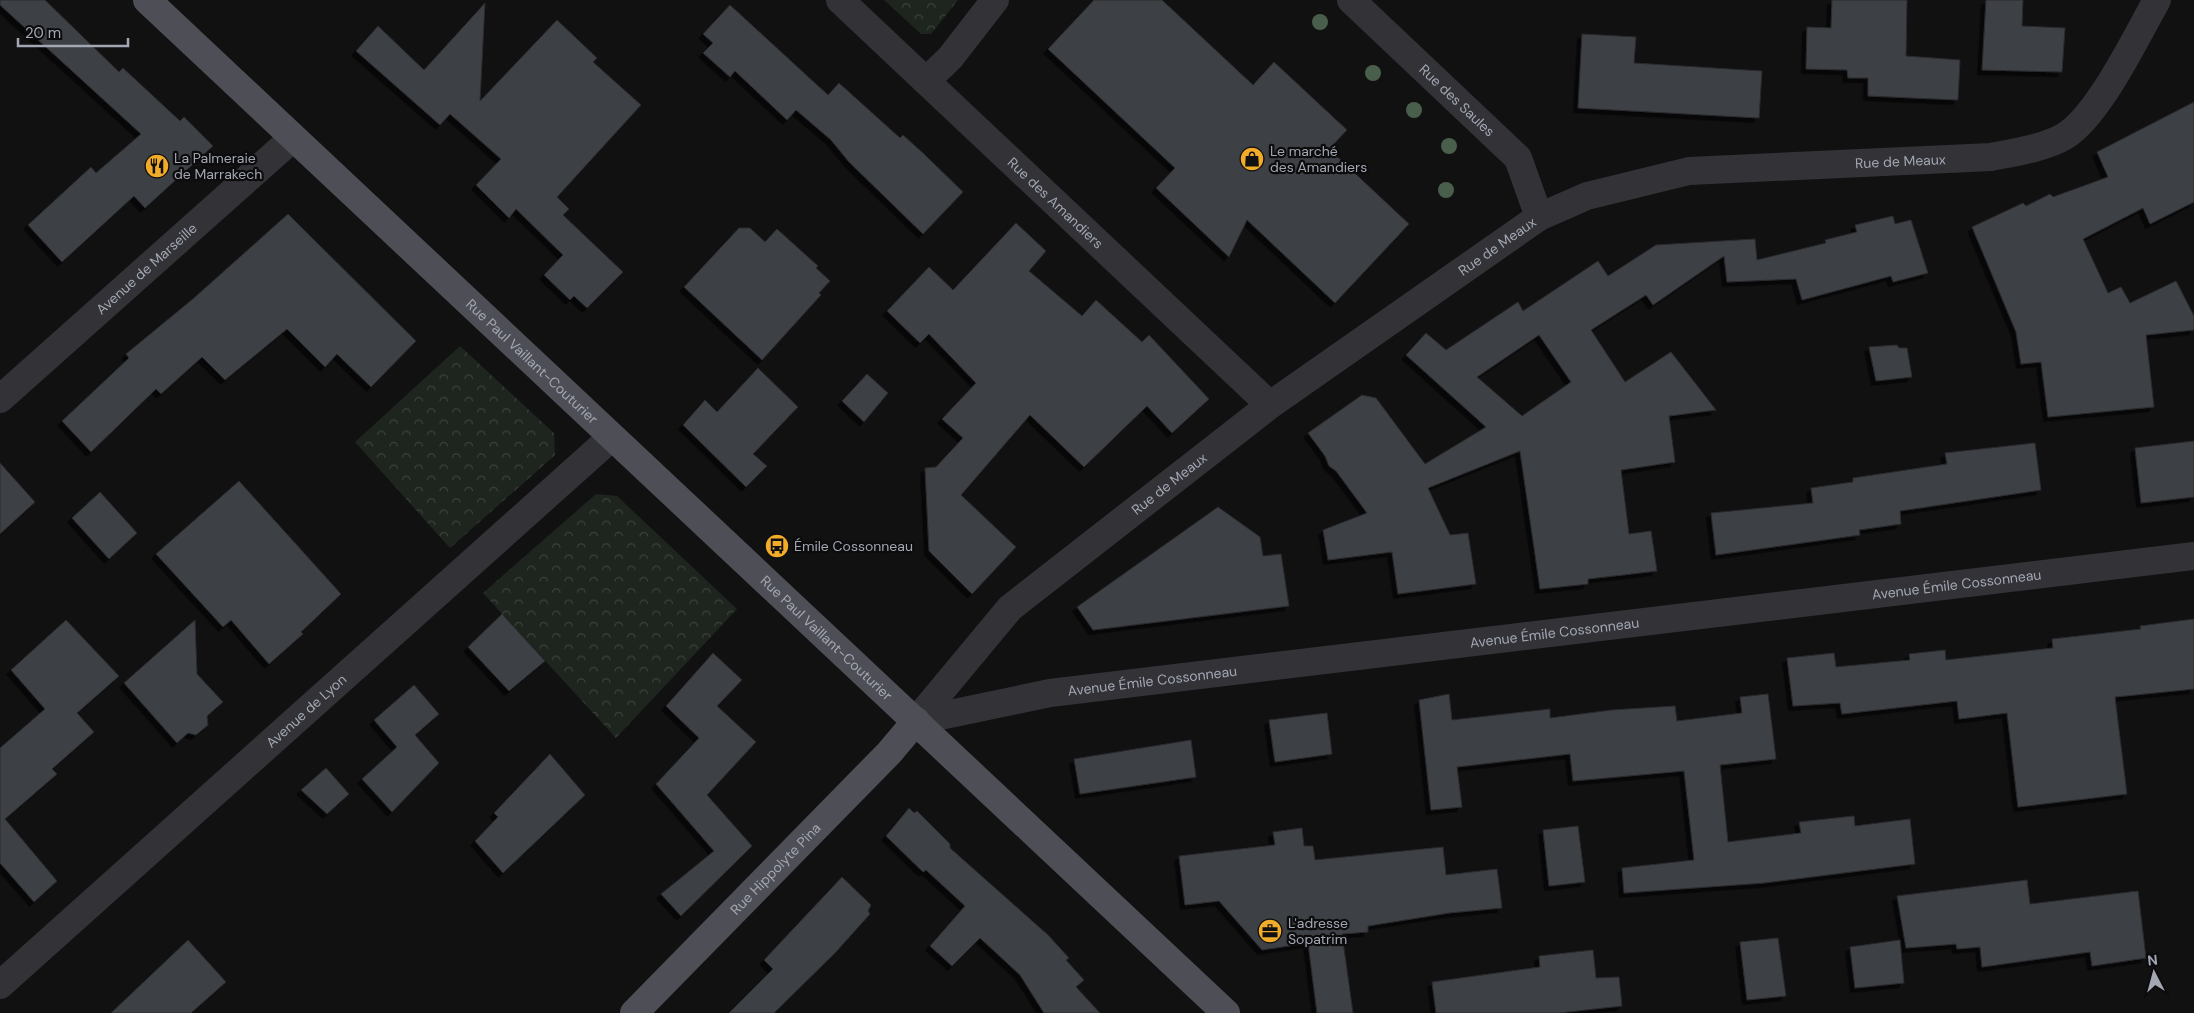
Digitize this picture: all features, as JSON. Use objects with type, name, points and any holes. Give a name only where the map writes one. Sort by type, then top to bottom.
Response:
[{"type":"main road","name":"Rue Paul Vaillant-Couturier","points":[[147,0],[1226,1013]]},
{"type":"main road","name":"Rue Hippolyte Pina","points":[[634,1013],[889,753],[916,721]]},
{"type":"street","name":"Rue des Amandiers","points":[[840,0],[1270,406]]},
{"type":"street","points":[[926,81],[950,58],[995,0]]},
{"type":"street","name":"Rue des Saules","points":[[1351,0],[1518,158],[1539,217]]},
{"type":"street","name":"Rue de Meaux","points":[[916,721],[1010,608],[1270,406],[1539,217],[1587,196],[1689,171],[1990,157],[2027,150],[2064,136],[2088,114],[2108,87],[2156,0]]},
{"type":"street","name":"Avenue de Marseille","points":[[0,399],[293,138]]},
{"type":"street","name":"Avenue de Lyon","points":[[0,985],[612,437]]},
{"type":"street","name":"Avenue Émile Cossonneau","points":[[916,721],[1050,693],[2194,556]]},
{"type":"green space","points":[[884,0],[958,0],[931,34],[921,34]]},
{"type":"green space","points":[[460,346],[554,433],[555,455],[450,548],[355,442]]},
{"type":"green space","points":[[596,494],[617,496],[737,609],[616,738],[483,593]]},
{"type":"building","points":[[0,0],[45,0],[119,72],[123,68],[180,121],[184,117],[213,146],[145,208],[134,196],[62,262],[28,225],[91,167],[96,173],[141,134],[0,5]]},
{"type":"building","name":"Le marché des Amandiers","points":[[1094,0],[1162,0],[1253,85],[1274,62],[1347,130],[1329,149],[1409,224],[1335,303],[1247,220],[1229,257],[1156,188],[1175,168],[1048,49]]},
{"type":"building","points":[[1832,0],[1907,0],[1906,56],[1960,60],[1958,100],[1868,96],[1868,78],[1848,78],[1847,70],[1806,69],[1807,27],[1831,28]]},
{"type":"building","points":[[1986,0],[2023,0],[2022,26],[2065,28],[2062,72],[1982,70]]},
{"type":"building","points":[[485,3],[480,101],[557,20],[597,58],[593,62],[641,105],[557,197],[569,209],[563,215],[623,272],[587,308],[574,296],[570,300],[544,275],[563,255],[516,209],[509,218],[476,185],[501,159],[450,114],[440,125],[356,51],[378,26],[424,70]]},
{"type":"building","points":[[730,5],[828,95],[839,83],[900,138],[903,135],[963,192],[923,234],[849,162],[831,140],[796,110],[787,120],[735,71],[730,77],[703,53],[713,43],[703,34]]},
{"type":"building","points":[[1582,34],[1636,37],[1634,63],[1762,71],[1759,118],[1578,108]]},
{"type":"building","points":[[2194,102],[2194,202],[2150,224],[2143,208],[2083,239],[2108,293],[2121,287],[2130,303],[2176,281],[2194,316],[2194,330],[2146,335],[2154,407],[2048,417],[2041,362],[2021,364],[2016,332],[1972,227],[2023,203],[2026,206],[2050,194],[2053,197],[2108,177],[2097,152]]},
{"type":"building","points":[[288,214],[416,341],[371,387],[337,354],[325,367],[287,329],[225,380],[202,357],[161,394],[156,389],[91,452],[62,421],[129,358],[126,354],[194,298]]},
{"type":"building","points":[[1893,216],[1895,224],[1911,220],[1928,273],[1893,282],[1891,276],[1802,300],[1796,279],[1727,282],[1724,256],[1653,305],[1646,295],[1591,330],[1625,382],[1671,352],[1716,410],[1669,416],[1675,462],[1621,470],[1629,534],[1651,531],[1657,571],[1588,579],[1588,584],[1540,589],[1520,451],[1428,488],[1450,535],[1468,533],[1476,584],[1398,594],[1392,552],[1328,560],[1323,530],[1367,513],[1336,471],[1329,466],[1325,456],[1308,433],[1362,395],[1376,398],[1425,464],[1486,427],[1406,355],[1426,333],[1446,350],[1518,302],[1523,311],[1598,261],[1608,276],[1656,245],[1755,239],[1757,260],[1826,243],[1825,240],[1857,232],[1855,225]],"holes":[[[1539,335],[1571,382],[1522,416],[1477,377]]]},
{"type":"building","points":[[1016,223],[1046,251],[1029,271],[1082,316],[1096,300],[1142,342],[1149,335],[1209,399],[1172,433],[1147,406],[1084,467],[1030,415],[961,495],[1016,547],[972,594],[929,551],[925,468],[936,467],[963,438],[942,419],[976,383],[929,334],[920,343],[887,311],[929,267],[953,290]]},
{"type":"building","points":[[739,228],[750,228],[765,242],[777,229],[818,266],[816,268],[830,281],[819,293],[821,295],[762,360],[684,287]]},
{"type":"building","points":[[1897,345],[1899,348],[1907,348],[1912,377],[1876,381],[1869,347]]},
{"type":"building","points":[[758,368],[798,407],[753,454],[767,466],[746,487],[683,425],[705,400],[717,412]]},
{"type":"building","points":[[867,374],[888,393],[864,422],[842,401]]},
{"type":"building","points":[[2194,441],[2194,497],[2141,503],[2135,448]]},
{"type":"building","points":[[2035,443],[2041,490],[1900,511],[1901,524],[1859,530],[1860,535],[1716,555],[1711,513],[1813,503],[1811,488],[1853,482],[1853,478],[1947,464],[1945,453]]},
{"type":"building","points":[[0,463],[35,502],[0,534]]},
{"type":"building","points":[[239,481],[341,594],[301,632],[303,634],[269,664],[231,620],[223,627],[156,554]]},
{"type":"building","points":[[100,492],[137,533],[109,559],[72,518]]},
{"type":"building","points":[[1218,507],[1260,537],[1263,556],[1281,554],[1289,606],[1093,630],[1077,607]]},
{"type":"building","points":[[502,614],[545,661],[509,691],[468,647]]},
{"type":"building","points":[[2194,619],[2194,689],[2115,697],[2127,794],[2018,807],[2007,713],[1959,719],[1957,701],[1842,714],[1840,703],[1793,706],[1787,658],[1834,653],[1836,667],[1910,660],[1909,654],[1945,650],[1946,660],[2053,648],[2052,639],[2141,629],[2140,626]]},
{"type":"building","points":[[66,620],[119,676],[77,713],[94,732],[52,769],[57,774],[5,819],[57,881],[34,902],[0,863],[0,748],[45,709],[11,670]]},
{"type":"building","points":[[195,620],[197,674],[223,702],[207,716],[208,725],[196,735],[188,733],[177,743],[124,683]]},
{"type":"building","points":[[713,653],[742,680],[717,706],[756,742],[707,795],[752,846],[681,916],[661,894],[714,851],[656,784],[699,738],[666,706]]},
{"type":"building","points":[[414,685],[439,714],[415,735],[439,763],[392,812],[362,779],[397,747],[374,720]]},
{"type":"building","points":[[1449,694],[1452,720],[1550,709],[1550,718],[1612,710],[1675,706],[1677,721],[1742,713],[1740,697],[1768,694],[1776,759],[1720,765],[1728,842],[1801,833],[1799,822],[1854,816],[1855,826],[1910,819],[1915,864],[1764,883],[1624,893],[1622,868],[1694,860],[1684,771],[1573,781],[1570,754],[1457,767],[1462,807],[1431,810],[1419,700]]},
{"type":"building","points":[[1327,713],[1332,754],[1275,762],[1269,720]]},
{"type":"building","points":[[1191,740],[1196,777],[1080,794],[1074,759]]},
{"type":"building","points":[[550,754],[585,795],[503,873],[475,841],[498,817],[494,813]]},
{"type":"building","points":[[326,768],[349,794],[327,814],[301,790]]},
{"type":"building","points":[[909,808],[914,813],[917,811],[950,844],[950,848],[1048,935],[1069,958],[1066,960],[1084,980],[1076,987],[1100,1013],[1044,1013],[1020,975],[980,938],[952,966],[930,946],[965,906],[926,870],[923,872],[886,836]]},
{"type":"building","points":[[1578,826],[1585,882],[1549,886],[1543,830]]},
{"type":"building","points":[[1302,828],[1304,846],[1313,846],[1315,860],[1443,847],[1446,875],[1497,869],[1502,908],[1449,913],[1368,926],[1368,932],[1342,934],[1353,1013],[1317,1013],[1308,943],[1262,950],[1219,901],[1185,905],[1179,856],[1275,845],[1273,832]]},
{"type":"building","points":[[842,877],[871,905],[868,911],[870,914],[835,953],[774,1013],[729,1013],[773,969],[764,960]]},
{"type":"building","points":[[2027,880],[2030,904],[2138,891],[2146,958],[2092,966],[2090,952],[1982,967],[1980,947],[1957,949],[1956,944],[1906,948],[1897,896]]},
{"type":"building","points":[[1778,938],[1786,996],[1747,1000],[1740,942]]},
{"type":"building","points":[[188,940],[226,982],[191,1013],[111,1013]]},
{"type":"building","points":[[1900,940],[1904,983],[1855,988],[1850,947]]},
{"type":"building","points":[[1593,950],[1596,978],[1619,977],[1622,1006],[1558,1013],[1436,1013],[1432,982],[1540,967],[1539,956]]},
{"type":"place","name":"Le marché des Amandiers","points":[[1252,159]]},
{"type":"place","name":"La Palmeraie de Marrakech","points":[[157,166]]},
{"type":"place","name":"Émile Cossonneau","points":[[777,546]]},
{"type":"place","name":"L'adresse Sopatrim","points":[[1270,931]]}]
